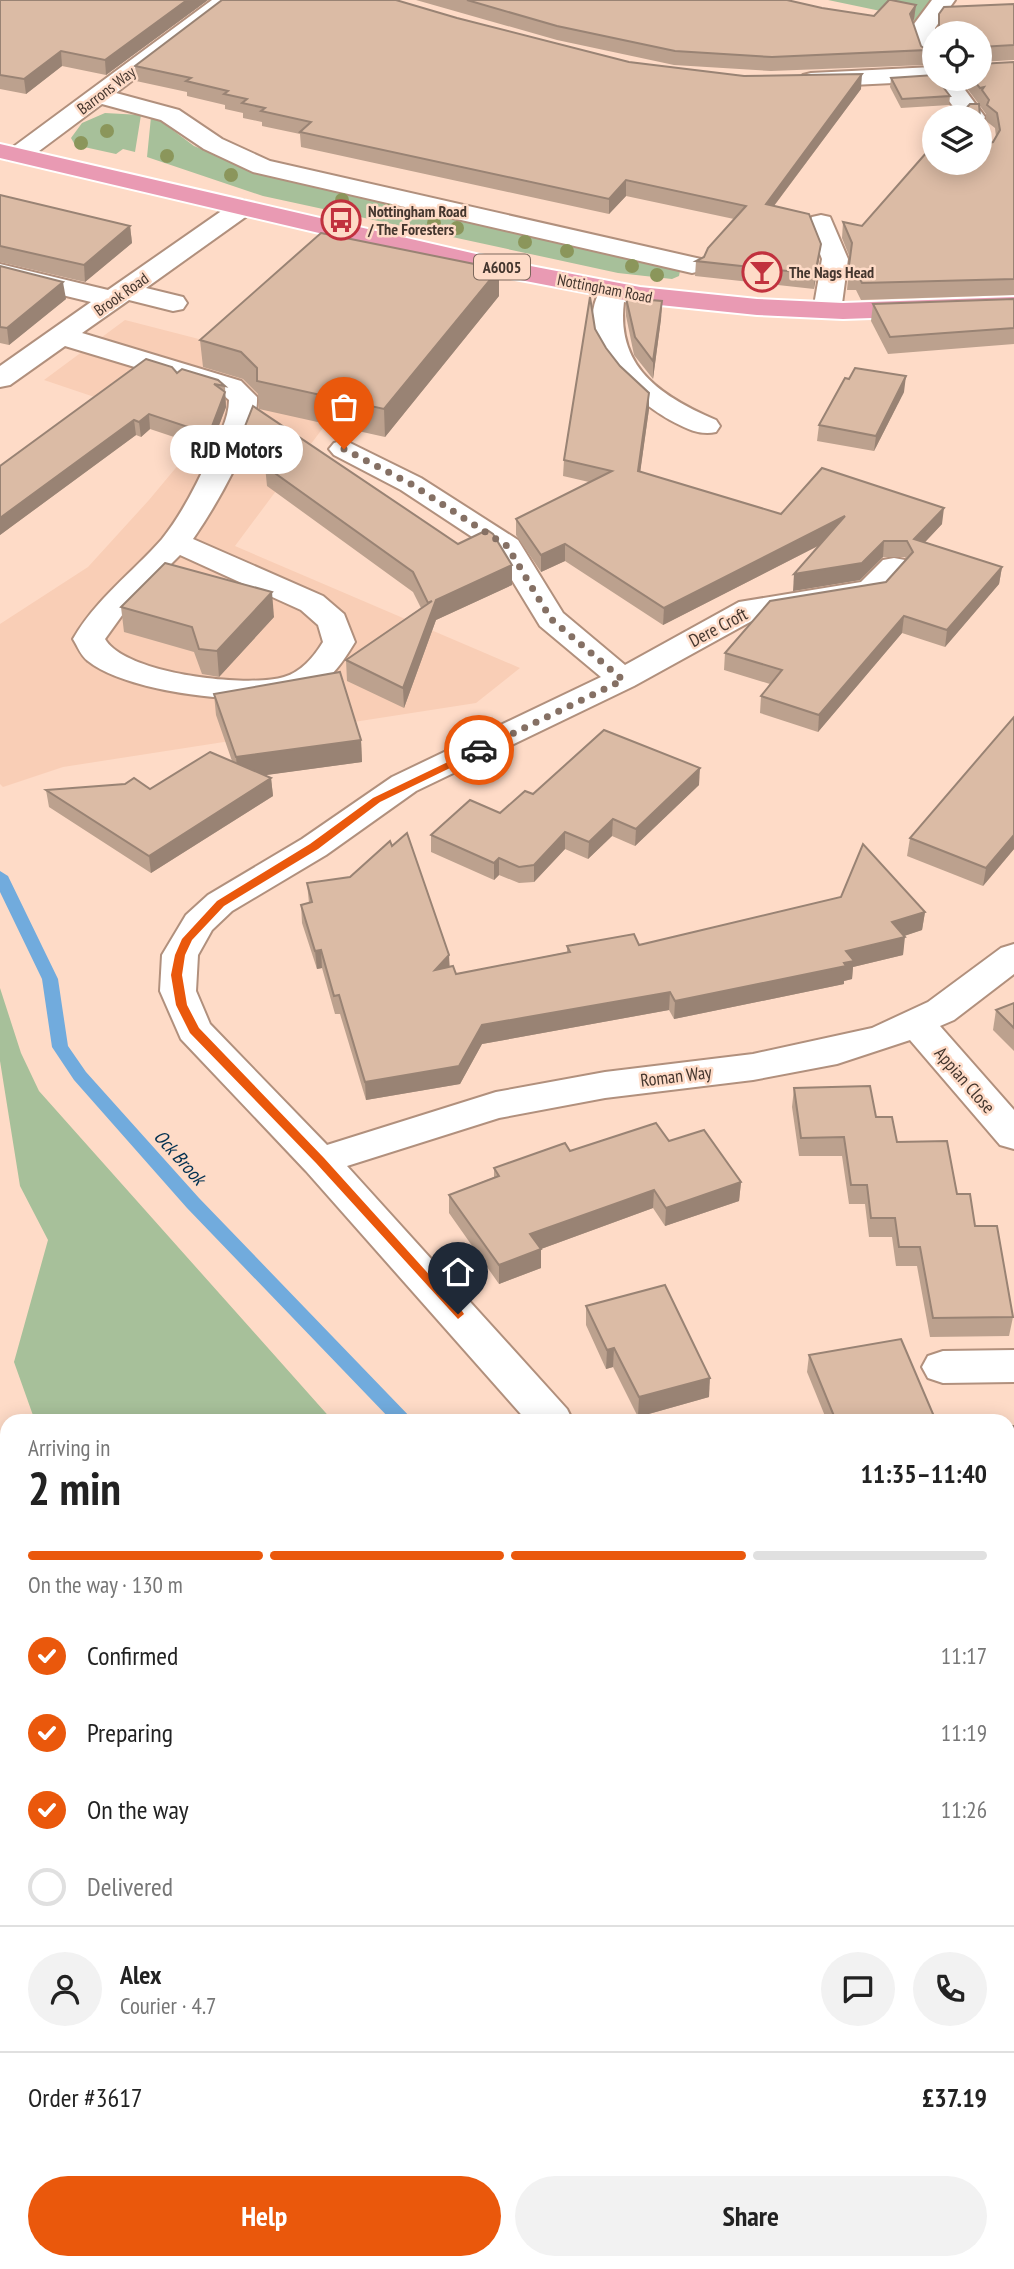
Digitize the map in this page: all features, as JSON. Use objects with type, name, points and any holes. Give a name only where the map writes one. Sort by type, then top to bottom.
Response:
[{"type":"main road","name":"Nottingham Road","points":[[9,153],[613,290],[719,305],[827,311],[923,311],[1014,305]]},
{"type":"street","name":"Barrons Way","points":[[9,153],[98,96],[227,0]]},
{"type":"street","points":[[928,21],[944,0]]},
{"type":"street","points":[[788,81],[922,75]]},
{"type":"street","points":[[98,96],[170,115],[213,144],[262,167],[692,265]]},
{"type":"street","name":"Brook Road","points":[[0,379],[242,208]]},
{"type":"street","points":[[821,223],[835,259],[827,311]]},
{"type":"street","points":[[645,254],[662,232]]},
{"type":"street","points":[[0,272],[173,303]]},
{"type":"street","points":[[613,290],[607,306],[606,325],[611,347],[621,363],[648,395],[687,419],[706,426]]},
{"type":"street","points":[[62,336],[231,387],[243,397],[244,408],[223,459],[175,542],[99,619],[89,639],[97,653],[122,666],[194,686],[248,691],[288,687],[309,678],[327,664],[339,642],[333,621],[312,603],[175,542]]},
{"type":"street","points":[[344,449],[411,484],[507,546],[551,619],[623,680]]},
{"type":"street","name":"Dere Croft","points":[[546,1414],[320,1161],[194,1030],[181,1005],[176,975],[180,955],[187,939],[220,903],[314,847],[377,800],[623,680],[750,609],[871,590],[894,566]]},
{"type":"street","name":"Roman Way","points":[[320,1161],[496,1105],[605,1085],[777,1062],[837,1051],[916,1024],[942,1011],[1014,956]]},
{"type":"street","name":"Appian Close","points":[[916,1024],[1014,1135]]},
{"type":"street","points":[[943,1367],[1014,1366]]},
{"type":"shaded area","points":[[125,320],[226,346],[346,397],[235,546],[520,668],[476,703],[63,767],[3,787],[0,784],[0,624],[88,567],[204,434],[44,380]]},
{"type":"green space","points":[[828,0],[954,0],[910,32],[914,18]]},
{"type":"green space","points":[[105,113],[141,115],[135,152],[123,149],[116,154],[75,145],[71,138],[82,123]]},
{"type":"green space","points":[[154,116],[194,146],[271,177],[666,266],[680,271],[679,276],[672,279],[618,273],[263,196],[147,157],[151,117]]},
{"type":"green space","points":[[0,988],[21,1053],[39,1091],[327,1414],[33,1414],[14,1362],[48,1240],[20,1186],[0,1061]]},
{"type":"building","points":[[0,0],[187,0],[105,60],[61,51],[24,79],[0,75]]},
{"type":"building","points":[[222,0],[396,0],[629,62],[744,76],[862,74],[766,204],[809,214],[821,244],[815,274],[696,261],[704,257],[708,248],[746,206],[626,180],[609,199],[300,132],[311,122],[261,111],[265,108],[242,103],[247,99],[224,94],[228,91],[186,81],[191,78],[135,66]]},
{"type":"building","points":[[467,0],[787,0],[874,16],[891,0],[916,5],[910,14],[922,50],[772,57],[675,51],[557,26]]},
{"type":"building","points":[[1014,4],[1014,45],[992,46],[992,21],[939,21],[939,14],[944,7]]},
{"type":"building","points":[[1014,62],[1014,279],[862,283],[857,273],[848,273],[852,243],[843,222],[862,226],[922,158],[922,175],[992,175],[992,142],[1000,130],[997,113],[992,109],[992,105],[987,105],[989,100],[983,91],[992,91],[992,63]]},
{"type":"building","points":[[922,76],[922,91],[946,91],[950,96],[902,99],[891,78]]},
{"type":"building","points":[[0,195],[130,226],[84,265],[0,246]]},
{"type":"building","points":[[321,233],[499,269],[384,409],[257,381],[257,368],[241,352],[200,340]]},
{"type":"building","points":[[0,266],[63,282],[7,328],[0,327]]},
{"type":"building","points":[[590,297],[595,329],[606,348],[620,366],[649,393],[638,471],[781,514],[822,468],[944,508],[914,539],[1002,567],[947,630],[904,616],[819,715],[761,696],[782,670],[725,653],[770,601],[886,582],[913,552],[907,541],[884,541],[862,563],[794,574],[845,516],[664,608],[565,544],[541,555],[516,519],[612,471],[564,460]]},
{"type":"building","points":[[626,298],[662,301],[653,361],[635,337]]},
{"type":"building","points":[[1014,299],[1014,328],[890,337],[873,304]]},
{"type":"building","points":[[146,359],[172,367],[177,373],[182,369],[218,380],[225,386],[214,384],[225,392],[209,434],[149,414],[139,422],[134,420],[0,518],[0,466]]},
{"type":"building","points":[[855,368],[906,376],[876,436],[819,425],[845,378],[849,379]]},
{"type":"building","points":[[253,406],[458,544],[487,530],[493,534],[512,565],[436,600],[403,688],[346,660],[432,601],[428,603],[413,572],[265,466],[276,451],[240,439]]},
{"type":"building","points":[[165,563],[272,592],[217,651],[199,649],[192,627],[121,607]]},
{"type":"building","points":[[340,672],[361,740],[236,757],[214,694]]},
{"type":"building","points":[[1014,717],[1014,835],[986,868],[910,838]]},
{"type":"building","points":[[604,730],[700,768],[636,829],[613,819],[589,842],[565,832],[534,865],[519,867],[499,858],[494,863],[431,835],[470,800],[500,813],[525,791],[533,794]]},
{"type":"building","points":[[210,752],[271,778],[149,856],[46,790],[125,784],[134,778],[150,789]]},
{"type":"building","points":[[407,833],[449,955],[435,970],[453,966],[456,974],[570,952],[567,946],[634,934],[639,945],[841,897],[863,844],[925,912],[892,922],[905,937],[846,951],[854,961],[844,963],[846,966],[675,1001],[670,992],[482,1025],[459,1066],[365,1082],[339,995],[334,996],[321,950],[315,951],[301,905],[312,902],[307,883],[350,877],[390,841],[392,846]]},
{"type":"building","points":[[1014,1003],[1014,1028],[996,1010]]},
{"type":"building","points":[[870,1086],[876,1117],[892,1117],[897,1142],[947,1141],[957,1194],[970,1194],[975,1226],[997,1226],[1013,1317],[933,1318],[920,1247],[899,1247],[895,1218],[871,1218],[867,1185],[851,1185],[844,1137],[801,1138],[794,1088]]},
{"type":"building","points":[[656,1123],[669,1141],[704,1130],[741,1182],[666,1208],[654,1190],[530,1234],[541,1249],[499,1265],[449,1195],[499,1176],[494,1168],[565,1143],[570,1151]]},
{"type":"building","points":[[665,1285],[710,1378],[639,1397],[614,1348],[607,1350],[586,1306]]},
{"type":"building","points":[[901,1339],[933,1414],[833,1414],[809,1355]]},
{"type":"waterway","name":"Ock Brook","points":[[0,876],[50,979],[60,1047],[80,1076],[193,1203],[397,1414]]},
{"type":"way so far","points":[[344,449],[411,484],[507,546],[551,619],[623,680],[479,750]]},
{"type":"place","name":"Nottingham Road / The Foresters","points":[[341,220]]},
{"type":"place","name":"The Nags Head","points":[[762,272]]},
{"type":"place","name":"RJD Motors","points":[[344,449]]},
{"type":"route","points":[[458,1314],[320,1161],[194,1030],[181,1005],[176,975],[187,939],[220,903],[314,847],[377,800],[404,784],[479,750]]}]
